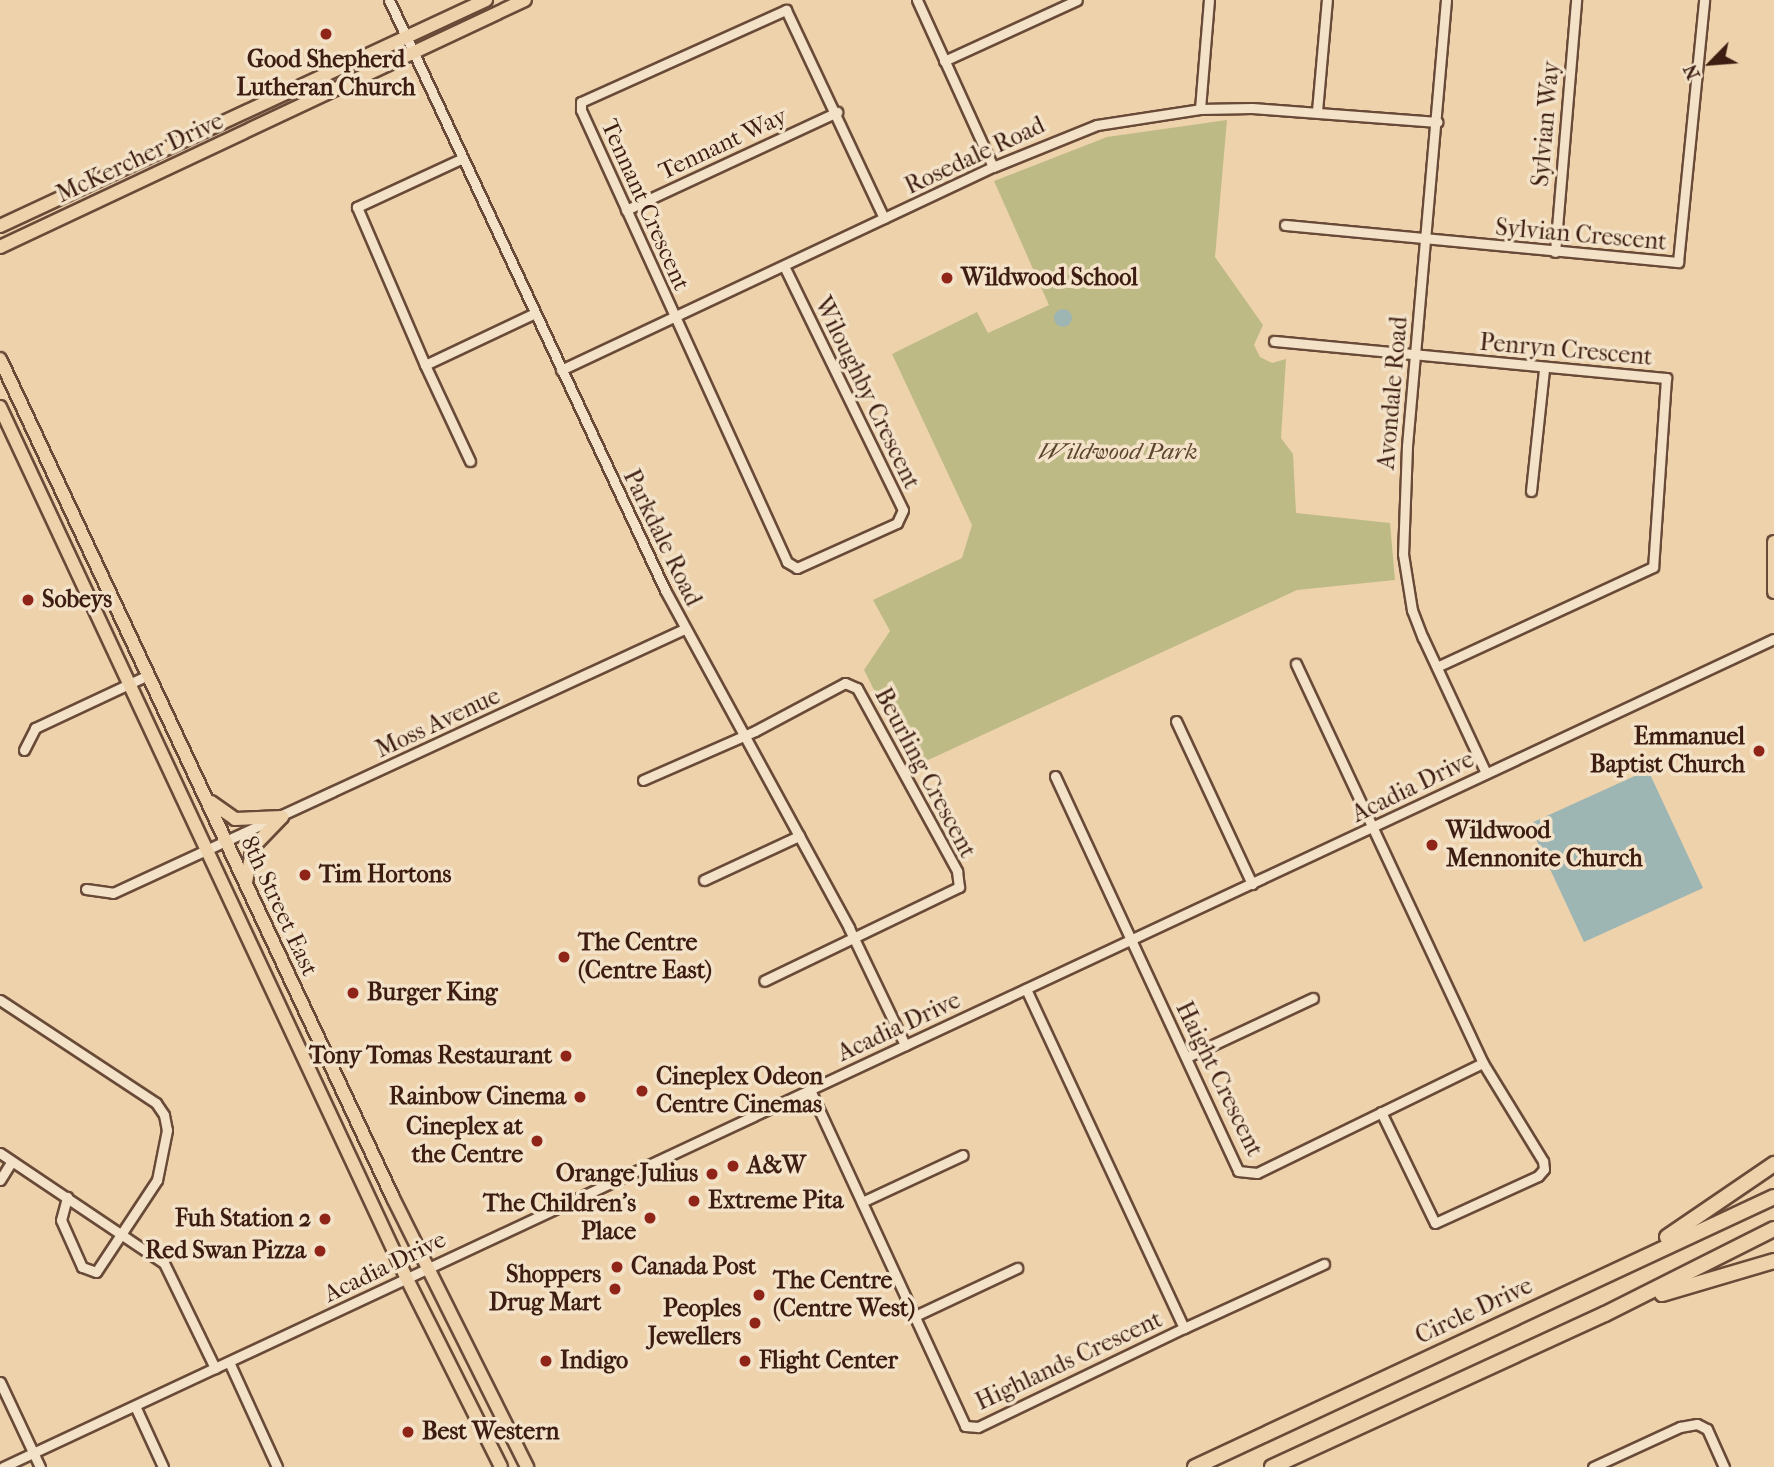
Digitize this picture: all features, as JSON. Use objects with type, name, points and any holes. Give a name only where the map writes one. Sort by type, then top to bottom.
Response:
[{"type":"highway","points":[[1498,1325],[1686,1227],[1774,1164]]},
{"type":"highway","name":"Circle Drive","points":[[1195,1467],[1774,1198]]},
{"type":"highway","points":[[1272,1467],[1605,1314],[1774,1230]]},
{"type":"highway","points":[[1605,1314],[1774,1261]]},
{"type":"main road","name":"McKercher Drive","points":[[0,226],[486,0]]},
{"type":"main road","name":"McKercher Drive","points":[[0,247],[525,0]]},
{"type":"main road","name":"8th Street East","points":[[0,359],[426,1268],[527,1467]]},
{"type":"main road","name":"8th Street East","points":[[0,407],[406,1277],[501,1467]]},
{"type":"main road","points":[[1774,542],[1774,593]]},
{"type":"main road","points":[[205,796],[235,819],[282,817]]},
{"type":"main road","points":[[246,883],[253,847],[282,817]]},
{"type":"street","name":"Parkdale Road","points":[[389,0],[684,629],[854,938],[905,1045]]},
{"type":"street","points":[[916,0],[993,167]]},
{"type":"street","points":[[944,61],[1077,0]]},
{"type":"street","points":[[1200,109],[1209,0]]},
{"type":"street","points":[[1317,111],[1327,0]]},
{"type":"street","name":"Avondale Road","points":[[1446,0],[1402,513],[1403,565],[1412,610],[1486,773]]},
{"type":"street","name":"Sylvian Way","points":[[1555,251],[1576,0]]},
{"type":"street","name":"Sylvian Crescent","points":[[1285,225],[1678,262],[1704,0]]},
{"type":"street","name":"Tennant Crescent","points":[[675,317],[581,110],[581,102],[593,96],[786,10],[837,112],[884,218]]},
{"type":"street","name":"Rosedale Road","points":[[561,370],[993,167],[1097,125],[1200,109],[1317,111],[1437,122]]},
{"type":"street","name":"Tennant Way","points":[[626,210],[837,112]]},
{"type":"street","points":[[463,158],[357,207],[470,461]]},
{"type":"street","name":"Wiloughby Crescent","points":[[675,317],[787,562],[803,568],[897,523],[903,510],[784,266]]},
{"type":"street","points":[[425,365],[535,313]]},
{"type":"street","name":"Penryn Crescent","points":[[1273,341],[1544,369],[1666,378],[1653,567],[1437,667]]},
{"type":"street","points":[[1531,491],[1544,369]]},
{"type":"street","name":"Moss Avenue","points":[[86,889],[113,893],[684,629]]},
{"type":"street","name":"Acadia Drive","points":[[3,1467],[1774,639]]},
{"type":"street","points":[[1296,664],[1483,1063],[1543,1161],[1544,1168],[1538,1176],[1435,1223],[1381,1112]]},
{"type":"street","points":[[24,750],[35,728],[148,675]]},
{"type":"street","name":"Beurling Crescent","points":[[743,735],[845,683],[857,688],[961,881],[954,891],[854,938]]},
{"type":"street","points":[[1176,721],[1252,884]]},
{"type":"street","points":[[643,780],[743,735]]},
{"type":"street","name":"Haight Crescent","points":[[1055,776],[1242,1174],[1257,1172],[1483,1063]]},
{"type":"street","points":[[704,880],[799,836]]},
{"type":"street","points":[[764,981],[854,938]]},
{"type":"street","name":"Highlands Crescent","points":[[810,1090],[965,1426],[978,1426],[1184,1328],[1026,989]]},
{"type":"street","points":[[1187,1057],[1313,998]]},
{"type":"street","points":[[0,1000],[156,1103],[164,1115],[162,1169],[96,1272],[85,1270],[61,1220],[67,1197]]},
{"type":"street","points":[[0,1153],[164,1263],[215,1368]]},
{"type":"street","points":[[862,1202],[963,1155]]},
{"type":"street","points":[[0,1180],[12,1161]]},
{"type":"street","points":[[1184,1328],[1324,1264]]},
{"type":"street","points":[[915,1316],[1017,1268]]},
{"type":"street","points":[[229,1362],[278,1467]]},
{"type":"street","points":[[0,1382],[40,1467]]},
{"type":"street","points":[[135,1406],[163,1467]]},
{"type":"street","points":[[1593,1467],[1680,1427],[1697,1424],[1707,1429],[1724,1467]]},
{"type":"green space","name":"Wildwood Park","points":[[1227,120],[1215,257],[1263,325],[1254,345],[1260,357],[1272,363],[1286,359],[1281,438],[1293,454],[1296,513],[1390,523],[1395,580],[1297,590],[913,767],[864,670],[890,631],[873,600],[962,558],[972,525],[892,354],[977,312],[988,333],[1049,305],[994,181],[1107,137]]},
{"type":"water","points":[[1059,309],[1067,309],[1072,318],[1070,325],[1059,327],[1054,322],[1054,314]]},
{"type":"water","points":[[1648,770],[1703,888],[1584,942],[1529,824]]},
{"type":"place","name":"Good Shepherd Lutheran Church","points":[[326,34]]},
{"type":"place","name":"Wildwood School","points":[[947,278]]},
{"type":"place","name":"Sobeys","points":[[28,600]]},
{"type":"place","name":"Emmanuel Baptist Church","points":[[1759,751]]},
{"type":"place","name":"Wildwood Mennonite Church","points":[[1432,845]]},
{"type":"place","name":"Tim Hortons","points":[[305,875]]},
{"type":"place","name":"The Centre (Centre East)","points":[[564,957]]},
{"type":"place","name":"Burger King","points":[[353,993]]},
{"type":"place","name":"Tony Tomas Restaurant","points":[[566,1056]]},
{"type":"place","name":"Cineplex Odeon Centre Cinemas","points":[[642,1091]]},
{"type":"place","name":"Rainbow Cinema","points":[[580,1097]]},
{"type":"place","name":"Cineplex at the Centre","points":[[537,1141]]},
{"type":"place","name":"A&W","points":[[733,1166]]},
{"type":"place","name":"Orange Julius","points":[[712,1174]]},
{"type":"place","name":"Extreme Pita","points":[[694,1201]]},
{"type":"place","name":"The Children's Place","points":[[650,1218]]},
{"type":"place","name":"Fuh Station 2","points":[[325,1219]]},
{"type":"place","name":"Red Swan Pizza","points":[[320,1251]]},
{"type":"place","name":"Canada Post","points":[[617,1267]]},
{"type":"place","name":"Shoppers Drug Mart","points":[[615,1289]]},
{"type":"place","name":"The Centre (Centre West)","points":[[759,1295]]},
{"type":"place","name":"Peoples Jewellers","points":[[755,1323]]},
{"type":"place","name":"Indigo","points":[[546,1361]]},
{"type":"place","name":"Flight Center","points":[[745,1361]]},
{"type":"place","name":"Best Western","points":[[408,1432]]}]
